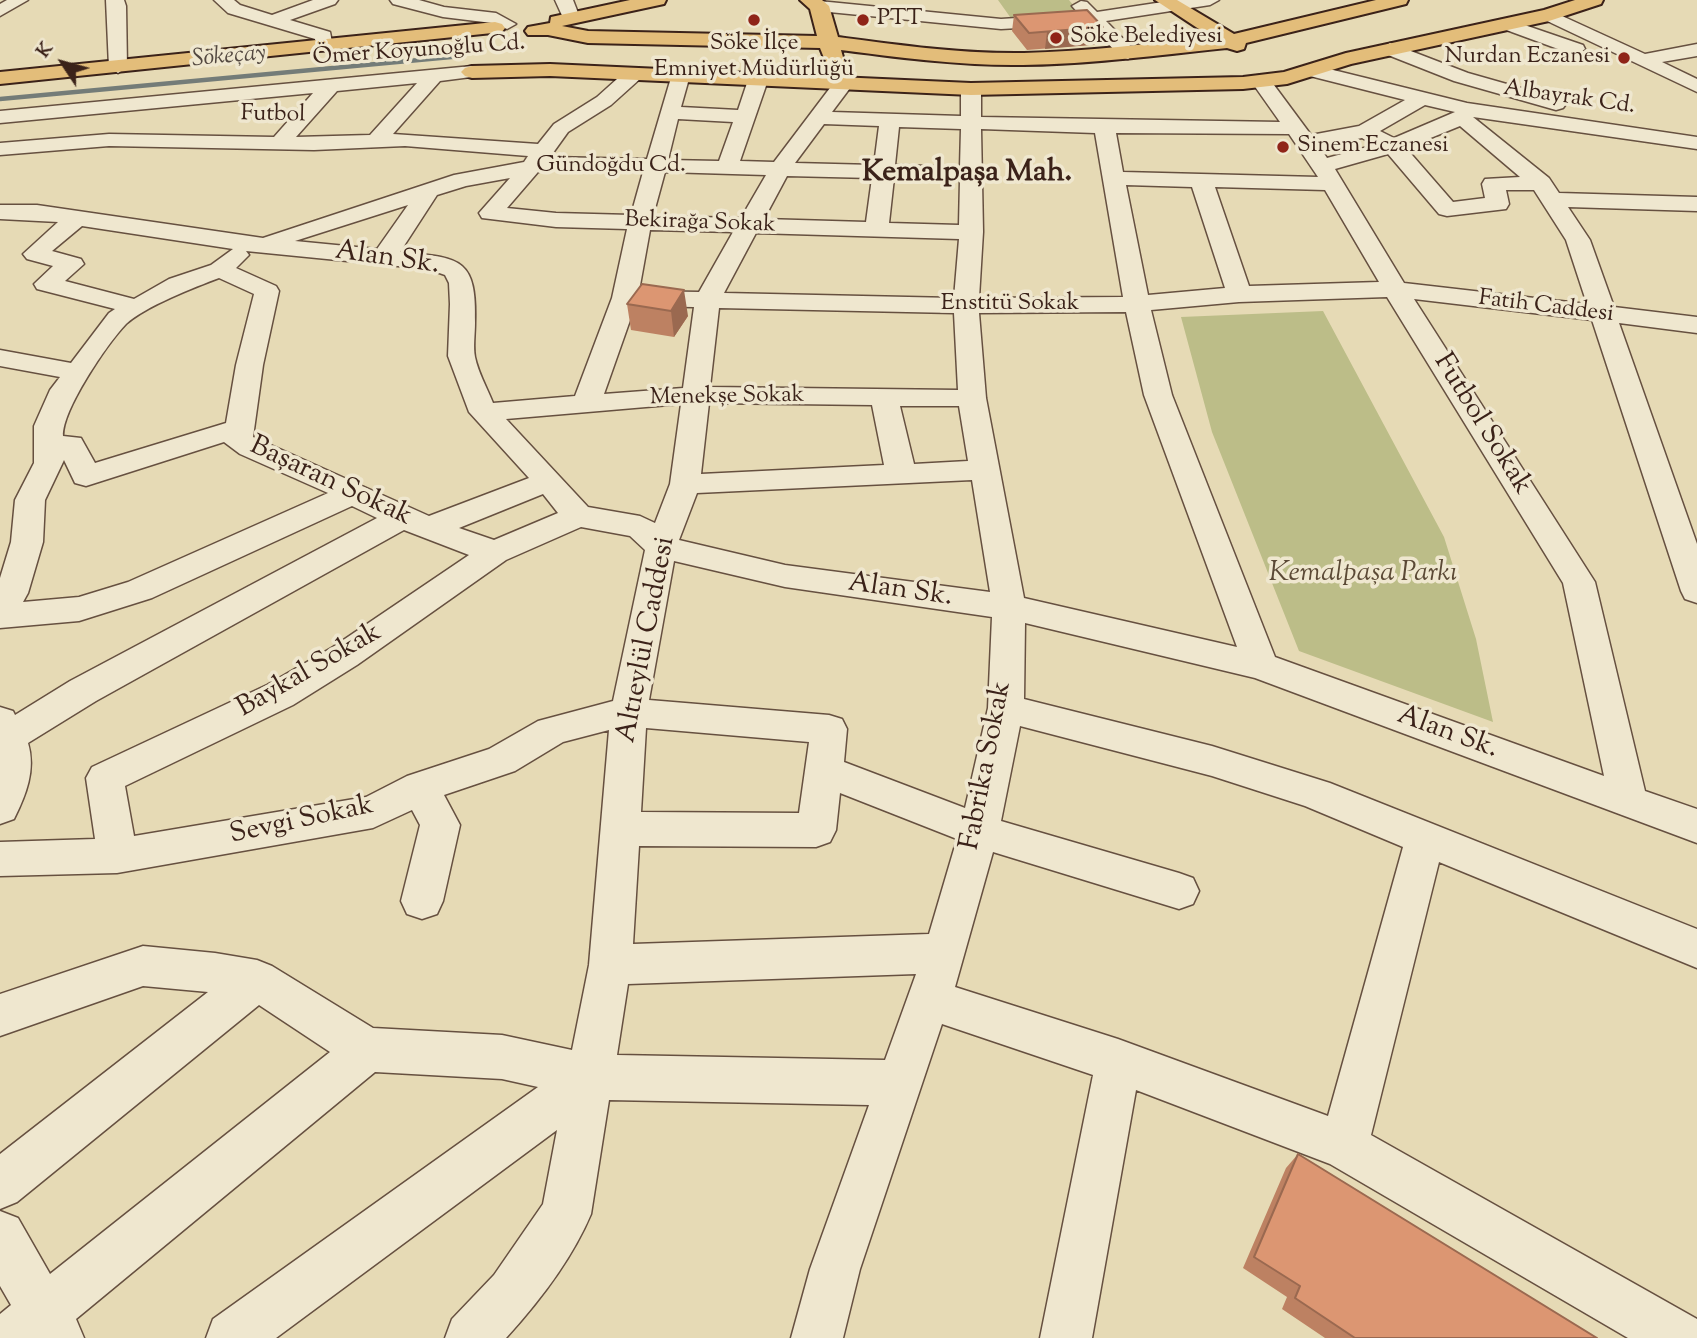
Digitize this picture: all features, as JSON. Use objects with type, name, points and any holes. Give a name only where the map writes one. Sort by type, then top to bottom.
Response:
[{"type":"main road","points":[[0,80],[325,49],[491,43],[534,28],[567,9],[657,0]]},
{"type":"main road","points":[[1269,61],[1399,0]]},
{"type":"main road","points":[[1169,3],[1269,61],[1313,71],[1346,59],[1549,15],[1594,0]]},
{"type":"main road","points":[[814,3],[842,83]]},
{"type":"main road","points":[[534,28],[588,37],[827,42],[910,52],[1022,59],[1128,53],[1231,41]]},
{"type":"main road","name":"Ömer Koyunoğlu Cd.","points":[[491,43],[550,69],[842,83],[971,105],[1162,86],[1269,61]]},
{"type":"main road","points":[[0,80],[325,49]]},
{"type":"street","points":[[0,10],[19,0]]},
{"type":"street","points":[[115,0],[118,67]]},
{"type":"street","points":[[223,0],[233,9],[324,36],[325,49]]},
{"type":"street","points":[[271,21],[329,0]]},
{"type":"street","points":[[399,0],[443,12],[496,18],[491,43]]},
{"type":"street","points":[[1076,0],[1128,53]]},
{"type":"street","points":[[814,3],[996,16],[1092,18],[1169,3],[1210,0]]},
{"type":"street","points":[[1549,15],[1697,86]]},
{"type":"street","points":[[996,16],[1022,59]]},
{"type":"street","points":[[1507,24],[1573,50],[1613,45]]},
{"type":"street","name":"Ömer Koyunoğlu Cd.","points":[[0,117],[434,76],[491,43]]},
{"type":"street","points":[[1390,49],[1427,65],[1594,116]]},
{"type":"street","points":[[1644,60],[1697,50]]},
{"type":"street","name":"Futbol Sokak","points":[[1269,61],[1299,135],[1328,175],[1395,289],[1579,582],[1628,800]]},
{"type":"street","points":[[1390,91],[1427,65]]},
{"type":"street","name":"Albayrak Cd.","points":[[1313,71],[1422,98],[1465,114],[1594,116],[1675,140],[1697,143]]},
{"type":"street","points":[[538,159],[561,128],[604,101],[634,74]]},
{"type":"street","points":[[587,402],[625,298],[640,223],[680,75]]},
{"type":"street","points":[[376,141],[434,76]]},
{"type":"street","points":[[727,167],[758,79]]},
{"type":"street","name":"Altıeylül Caddesi","points":[[471,1338],[512,1293],[566,1214],[610,965],[629,712],[661,547],[685,484],[707,301],[780,169],[842,83]]},
{"type":"street","points":[[280,143],[332,84]]},
{"type":"street","points":[[818,118],[890,120],[971,105],[1104,127],[1299,135],[1364,131],[1422,98]]},
{"type":"street","name":"Fabrika Sokak","points":[[817,1338],[835,1269],[945,953],[979,831],[1006,708],[1009,607],[972,398],[966,306],[971,232],[971,105]]},
{"type":"street","points":[[0,125],[58,111]]},
{"type":"street","points":[[670,113],[745,116]]},
{"type":"street","points":[[1113,178],[1201,180],[1328,175],[1465,114],[1548,192],[1578,240],[1694,573]]},
{"type":"street","points":[[876,231],[890,120]]},
{"type":"street","points":[[1104,127],[1137,304],[1158,395],[1261,666]]},
{"type":"street","points":[[1364,131],[1392,146],[1447,209],[1498,204],[1493,184],[1548,192],[1697,204]]},
{"type":"street","points":[[1675,140],[1697,135]]},
{"type":"street","name":"Futbol","points":[[0,149],[109,140],[280,143],[417,141],[538,159]]},
{"type":"street","name":"Gündoğdu Cd.","points":[[256,245],[429,190],[538,159],[552,163],[971,174]]},
{"type":"street","name":"Bekirağa Sokak","points":[[538,159],[490,213],[556,220],[971,232]]},
{"type":"street","points":[[1201,180],[1239,293]]},
{"type":"street","points":[[384,257],[429,190]]},
{"type":"street","points":[[5,222],[37,212],[256,245]]},
{"type":"street","points":[[76,219],[35,254],[72,264],[46,284],[136,307]]},
{"type":"street","points":[[0,542],[30,500],[49,463],[48,426],[64,390],[118,318],[177,284],[220,270],[256,245]]},
{"type":"street","name":"Alan Sk.","points":[[256,245],[431,262],[455,271],[461,283],[463,304],[461,356],[482,412],[578,516],[640,527],[661,547],[785,576],[1009,607],[1261,666],[1697,826]]},
{"type":"street","name":"Başaran Sokak","points":[[220,270],[267,291],[251,349],[238,440],[262,456],[337,485],[350,495],[414,523],[495,552]]},
{"type":"street","name":"Enstitü Sokak","points":[[625,298],[966,306],[1137,304],[1239,293],[1395,289]]},
{"type":"street","name":"Fatih Caddesi","points":[[1395,289],[1697,325]]},
{"type":"street","points":[[0,358],[76,372]]},
{"type":"street","name":"Menekşe Sokak","points":[[482,412],[694,395],[972,398]]},
{"type":"street","points":[[884,397],[901,474]]},
{"type":"street","points":[[49,448],[71,444],[86,476],[239,428]]},
{"type":"street","points":[[685,484],[985,470]]},
{"type":"street","points":[[0,808],[15,772],[5,729],[414,523],[548,481]]},
{"type":"street","points":[[0,614],[79,609],[140,590],[350,495]]},
{"type":"street","points":[[0,614],[12,593],[27,542],[30,500]]},
{"type":"street","name":"Baykal Sokak","points":[[117,856],[105,778],[280,695],[345,656],[495,552],[578,516]]},
{"type":"street","points":[[1006,708],[1212,761],[1316,794],[1697,949]]},
{"type":"street","name":"Sevgi Sokak","points":[[0,859],[117,856],[373,812],[420,787],[502,760],[551,732],[629,712],[830,729],[824,769]]},
{"type":"street","points":[[620,829],[816,830],[824,769],[979,831],[1179,891]]},
{"type":"street","points":[[420,787],[440,825],[422,901]]},
{"type":"street","points":[[1343,1146],[1424,838]]},
{"type":"street","points":[[610,965],[945,953]]},
{"type":"street","points":[[0,1015],[143,965],[215,972],[257,981],[367,1050],[502,1057],[591,1077],[900,1083]]},
{"type":"street","points":[[0,1185],[257,981]]},
{"type":"street","points":[[929,999],[1118,1061],[1343,1146],[1679,1338]]},
{"type":"street","points":[[0,1236],[37,1330],[367,1050]]},
{"type":"street","points":[[1066,1338],[1118,1061]]},
{"type":"street","points":[[232,1338],[591,1077]]},
{"type":"street","points":[[1694,1338],[1697,1326]]},
{"type":"green space","points":[[998,0],[1069,0],[1082,16],[1013,21]]},
{"type":"green space","name":"Kemalpaşa Parkı","points":[[1323,311],[1444,537],[1476,639],[1493,722],[1299,651],[1212,432],[1181,317]]},
{"type":"building","points":[[1087,10],[1103,27],[1029,33],[1014,15]]},
{"type":"building","points":[[642,284],[684,290],[671,311],[627,304]]},
{"type":"building","points":[[1298,1154],[1597,1338],[1355,1338],[1295,1298],[1300,1286],[1254,1257]]},
{"type":"waterway","name":"Sökeçay","points":[[0,99],[462,56]]},
{"type":"place","name":"Söke İlçe Emniyet Müdürlüğü","points":[[754,20]]},
{"type":"place","name":"PTT","points":[[863,20]]},
{"type":"place","name":"Söke Belediyesi","points":[[1056,38]]},
{"type":"place","name":"Nurdan Eczanesi","points":[[1624,58]]},
{"type":"place","name":"Sinem Eczanesi","points":[[1283,147]]},
{"type":"district","name":"Kemalpaşa Mah.","points":[[967,175]]}]
